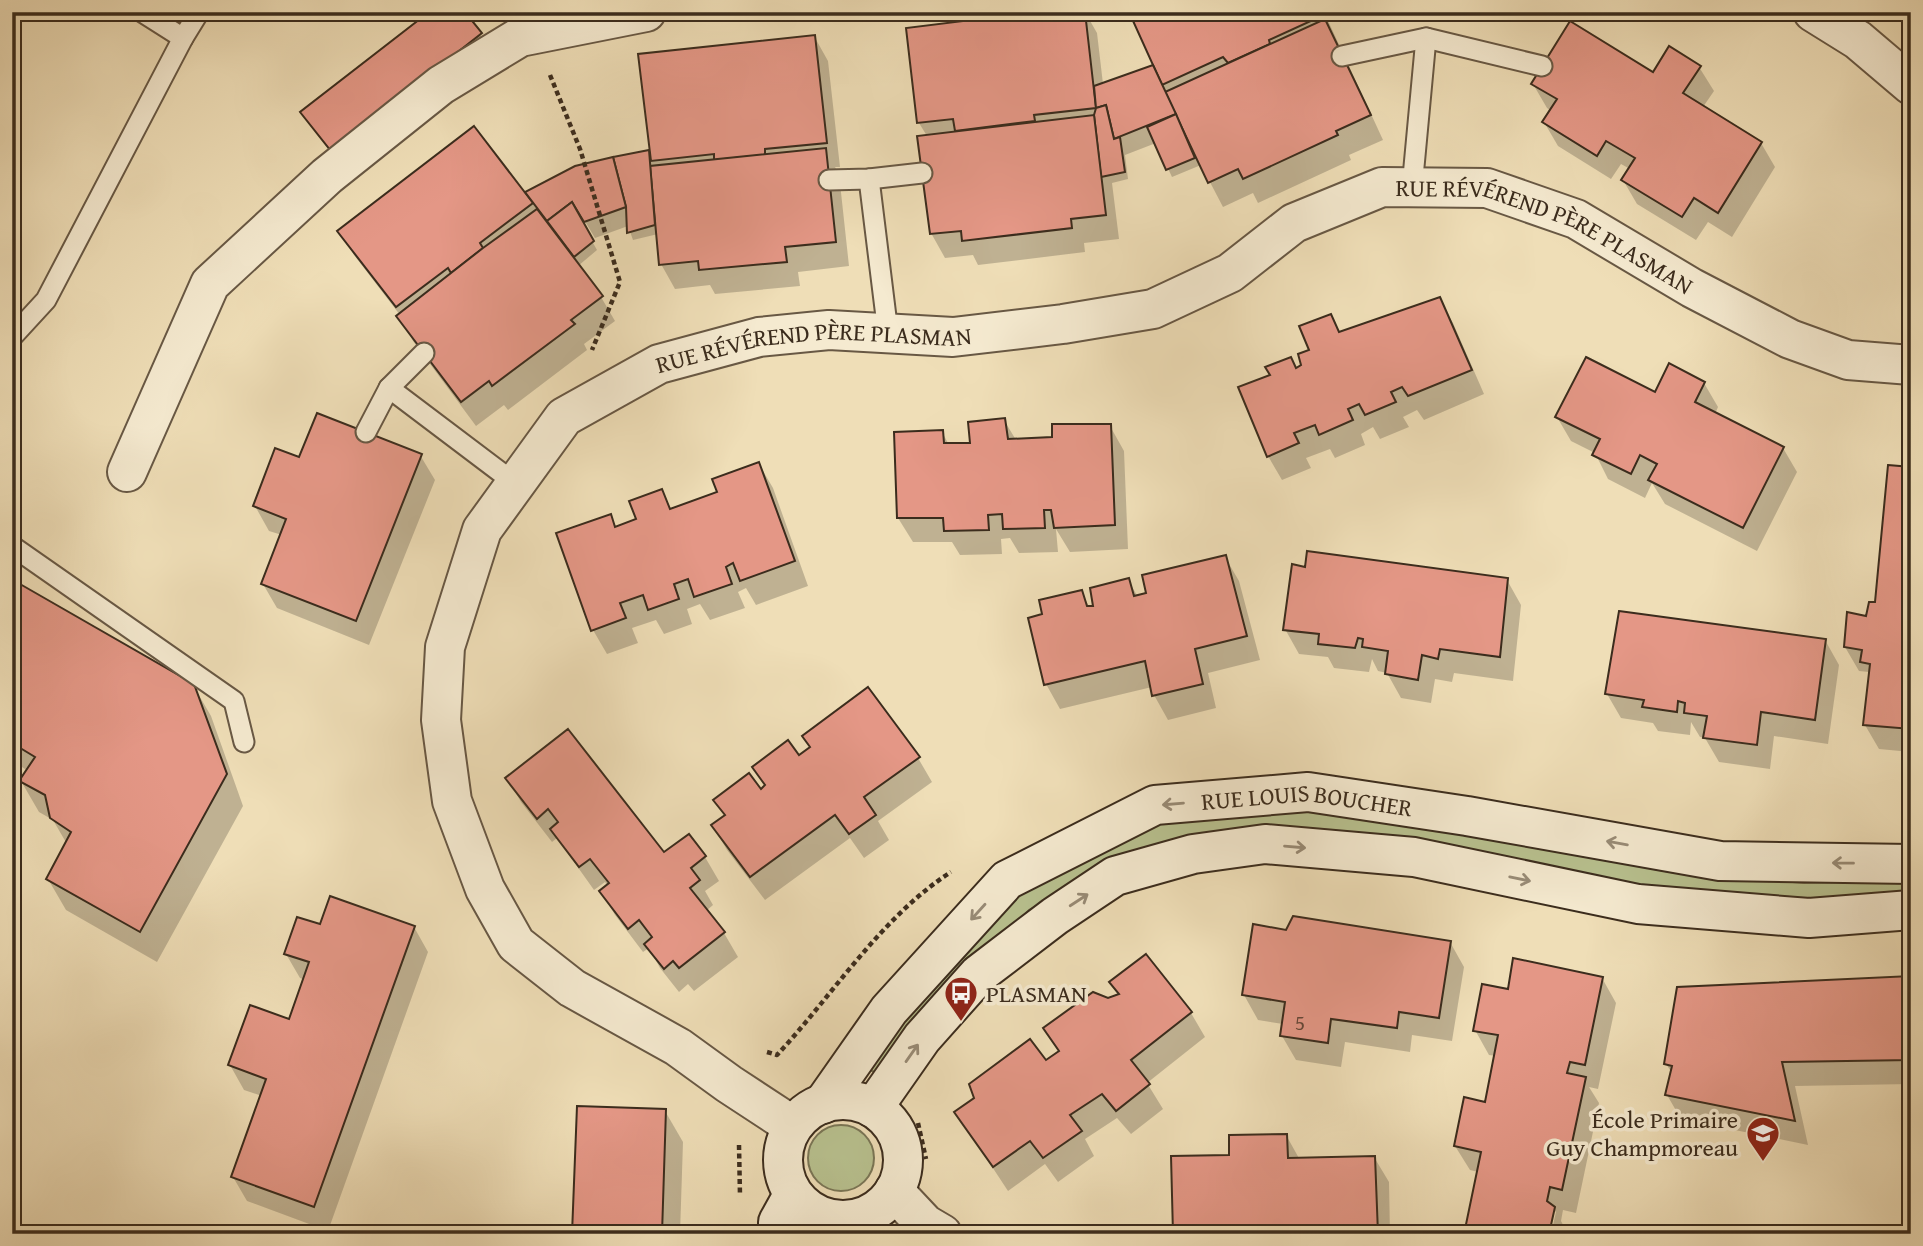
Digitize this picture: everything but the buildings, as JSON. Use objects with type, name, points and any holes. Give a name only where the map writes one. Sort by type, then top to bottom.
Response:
[{"type":"street","points":[[127,472],[210,285],[327,176],[441,85],[520,37],[646,12]]},
{"type":"street","points":[[1813,12],[1858,40],[1911,85]]},
{"type":"street","name":"RUE RÉVÉREND PÈRE PLASMAN","points":[[808,1115],[729,1084],[678,1047],[572,988],[516,944],[485,889],[452,801],[441,720],[445,647],[482,530],[564,417],[659,365],[760,337],[829,330],[953,337],[1063,324],[1153,309],[1230,273],[1294,223],[1382,187],[1488,188],[1576,219],[1692,288],[1790,339],[1848,360],[1911,365]]},
{"type":"street","name":"RUE LOUIS BOUCHER","points":[[808,1115],[889,1010],[1007,880],[1155,805],[1308,792],[1467,816],[1720,862],[1911,864]]},
{"type":"street","name":"RUE LOUIS BOUCHER","points":[[873,1108],[922,1038],[979,974],[1055,916],[1115,876],[1193,854],[1265,844],[1414,857],[1638,904],[1809,918],[1911,910]]},
{"type":"street","points":[[840,1101],[857,1102],[873,1108],[887,1121],[898,1137],[903,1155],[902,1174],[882,1207],[844,1227],[808,1209],[793,1195],[785,1178],[782,1160],[785,1142],[808,1115],[840,1101]]},
{"type":"street","points":[[894,1191],[925,1224],[942,1234]]},
{"type":"street","points":[[778,1234],[778,1222],[793,1195]]},
{"type":"lane","points":[[142,12],[183,37]]},
{"type":"lane","points":[[12,337],[46,300],[183,37],[199,12]]},
{"type":"lane","points":[[1342,56],[1426,38],[1542,66]]},
{"type":"lane","points":[[1412,188],[1426,38]]},
{"type":"lane","points":[[829,180],[922,173]]},
{"type":"lane","points":[[869,179],[888,333]]},
{"type":"lane","points":[[366,432],[388,388],[424,353]]},
{"type":"lane","points":[[388,388],[516,484]]},
{"type":"lane","points":[[12,546],[234,701],[244,742]]},
{"type":"path","points":[[534,35],[580,149],[620,282],[586,364],[604,394]]},
{"type":"path","points":[[917,1119],[928,1168]]},
{"type":"path","points":[[739,1138],[741,1206]]},
{"type":"green space","points":[[1295,810],[1423,825],[1670,872],[1804,883],[1911,880],[1911,897],[1815,900],[1131,852],[1029,910],[955,990],[887,1076],[863,1068],[1016,891],[1167,821]]},
{"type":"green space","points":[[841,1125],[854,1128],[864,1135],[871,1145],[874,1158],[871,1171],[864,1181],[854,1188],[841,1191],[828,1188],[818,1181],[811,1171],[808,1158],[811,1145],[818,1135],[828,1128]]},
{"type":"place","name":"PLASMAN","points":[[961,1023]]},
{"type":"place","name":"École Primaire Guy Champmoreau","points":[[1763,1163]]}]
